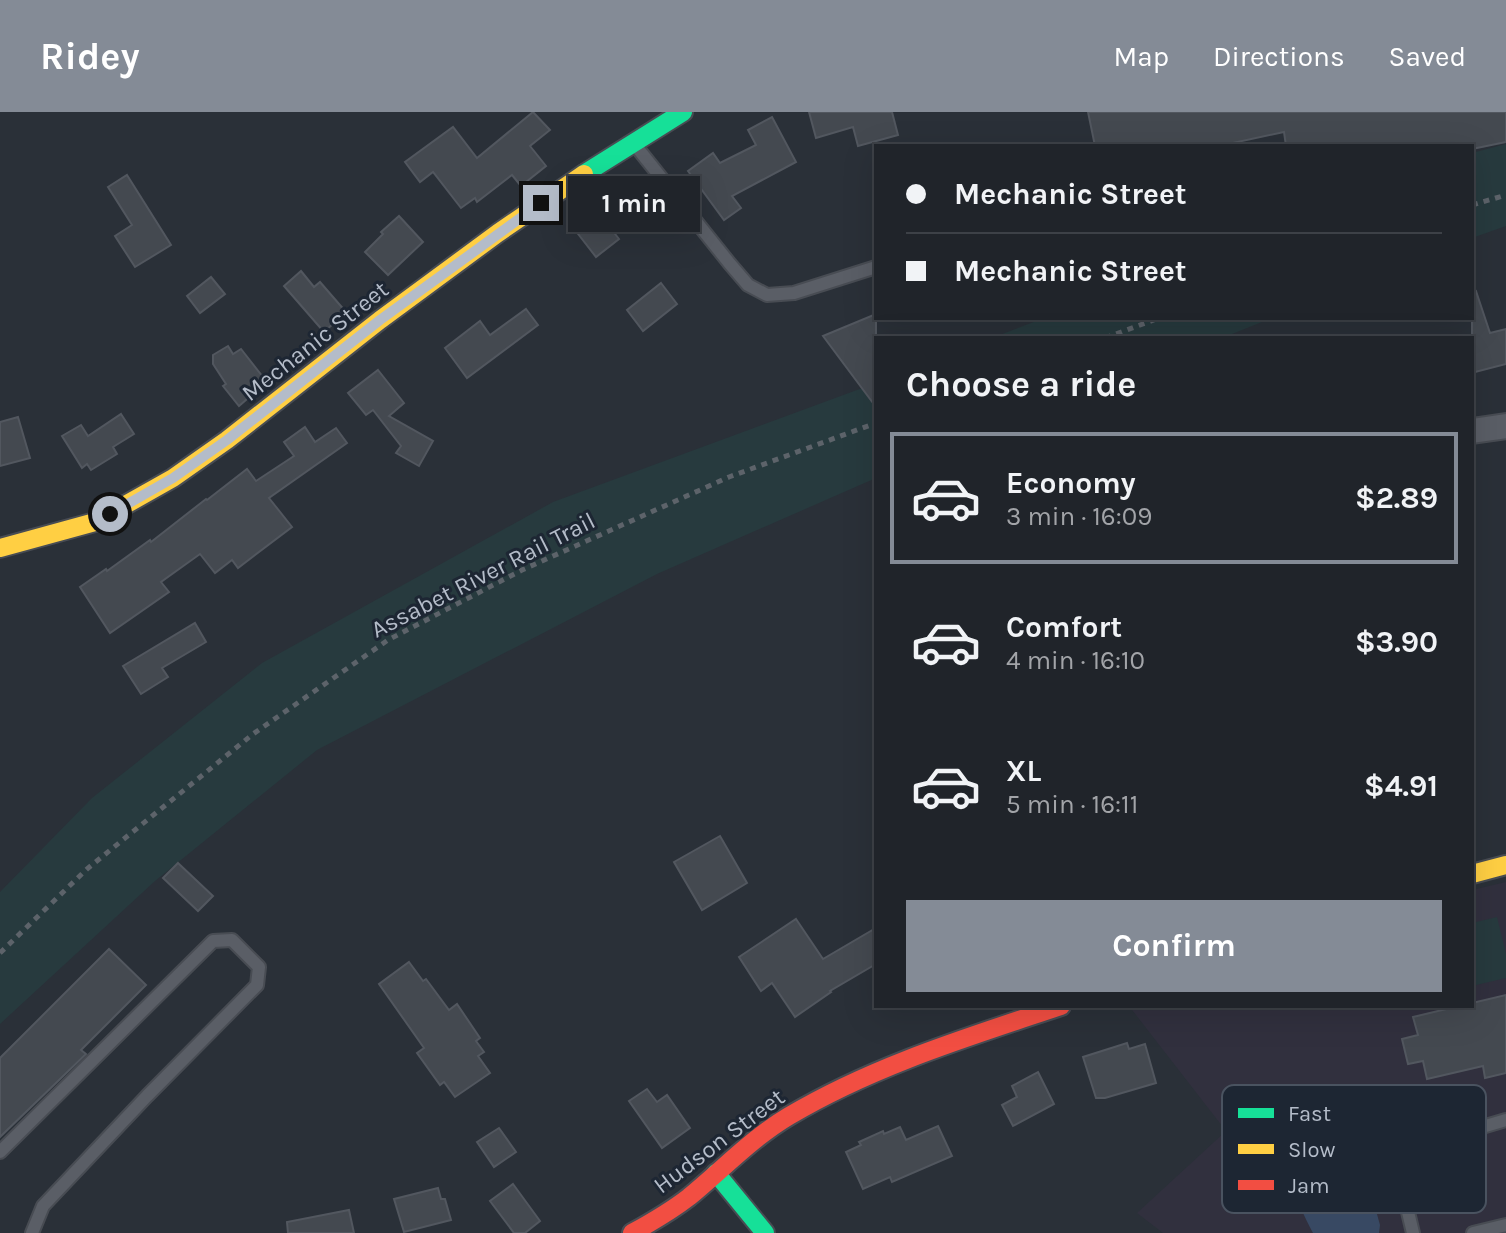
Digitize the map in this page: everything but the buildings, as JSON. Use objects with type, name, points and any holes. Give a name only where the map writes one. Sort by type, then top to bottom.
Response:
[{"type":"street","name":"Mechanic Street","points":[[0,548],[95,522],[173,478],[498,233],[683,112]]},
{"type":"street","points":[[1474,431],[1506,426]]},
{"type":"street","points":[[1474,873],[1506,865]]},
{"type":"street","name":"Hudson Street","points":[[632,1233],[696,1191],[743,1148],[787,1117],[828,1094],[889,1065],[1055,1008]]},
{"type":"street","points":[[716,1173],[765,1233]]},
{"type":"lane","points":[[633,143],[748,285],[767,295],[794,293],[874,268]]},
{"type":"lane","points":[[0,1152],[213,941],[232,940],[259,967],[257,985],[43,1206],[32,1233]]},
{"type":"lane","points":[[1486,1126],[1506,1120]]},
{"type":"lane","points":[[1408,1213],[1413,1233]]},
{"type":"lane","points":[[1473,1233],[1506,1225]]},
{"type":"path","points":[[1474,204],[1506,195]]},
{"type":"path","points":[[1110,336],[1154,320]]},
{"type":"path","name":"Assabet River Rail Trail","points":[[0,953],[87,869],[241,744],[388,640],[522,570],[729,477],[874,424]]},
{"type":"shaded area","points":[[1506,882],[1506,1233],[1163,1233],[1137,1213],[1222,1135],[1222,1213],[1486,1213],[1486,1085],[1222,1085],[1222,1126],[1131,1008],[1474,1008],[1474,890]]},
{"type":"green space","points":[[1506,144],[1506,226],[1474,237],[1474,152]]},
{"type":"green space","points":[[1039,320],[1267,320],[1227,336],[997,336]]},
{"type":"green space","points":[[874,384],[874,479],[657,574],[317,750],[155,881],[0,1024],[0,892],[92,798],[262,663],[553,502]]},
{"type":"green space","points":[[1497,917],[1506,954],[1506,978],[1474,986],[1474,923]]},
{"type":"water","points":[[1303,1213],[1377,1213],[1380,1225],[1379,1233],[1313,1233]]},
{"type":"traffic: fast","points":[[584,174],[683,112]]},
{"type":"traffic: fast","points":[[716,1173],[765,1233]]},
{"type":"traffic: slow","points":[[0,548],[95,522],[173,478],[227,440],[380,320],[584,174]]},
{"type":"traffic: slow","points":[[1474,873],[1506,865]]},
{"type":"traffic: jam","points":[[632,1233],[689,1197],[775,1125],[821,1098],[887,1067],[1055,1008]]},
{"type":"route","points":[[110,514],[173,478],[227,440],[380,320],[541,203]]}]
